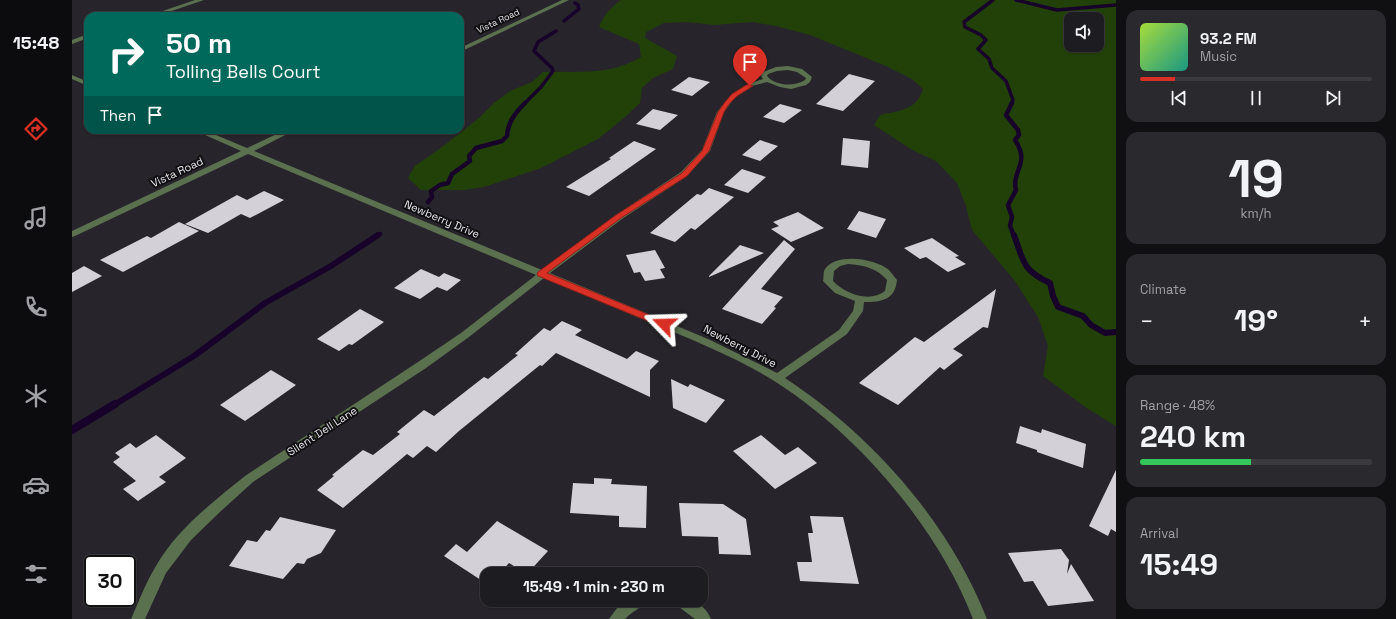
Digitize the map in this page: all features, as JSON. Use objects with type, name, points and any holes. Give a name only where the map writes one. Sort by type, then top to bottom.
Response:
[{"type":"street","points":[[164,12],[201,0]]},
{"type":"street","name":"Vista Road","points":[[464,48],[566,0]]},
{"type":"street","points":[[72,42],[84,38]]},
{"type":"street","points":[[780,68],[798,71],[809,77],[808,81],[804,84],[791,86],[782,86],[766,80],[764,76],[765,73],[780,68]]},
{"type":"street","points":[[72,77],[84,82]]},
{"type":"street","name":"Silent Dell Lane","points":[[138,619],[161,569],[186,536],[216,507],[249,479],[465,335],[541,274],[619,217],[684,174],[706,151],[721,112],[727,103],[743,89],[766,80]]},
{"type":"street","name":"Newberry Drive","points":[[208,134],[704,341],[736,355],[778,378],[817,406],[854,438],[890,474],[924,518],[953,564],[976,608],[980,619]]},
{"type":"street","name":"Vista Road","points":[[72,234],[283,134]]},
{"type":"street","points":[[842,262],[857,262],[874,265],[887,273],[892,283],[892,288],[889,292],[877,298],[860,299],[843,294],[831,286],[827,276],[831,268],[842,262]]},
{"type":"street","points":[[778,378],[843,332],[858,311],[860,299]]},
{"type":"street","points":[[616,619],[627,607]]},
{"type":"street","points":[[692,607],[697,610],[704,619]]},
{"type":"green space","points":[[621,0],[1116,0],[1116,426],[1088,409],[1043,376],[1048,346],[1038,317],[1015,281],[972,230],[966,206],[957,183],[936,161],[912,150],[874,125],[880,115],[912,106],[920,96],[923,89],[912,79],[886,66],[810,35],[776,26],[752,22],[714,25],[687,22],[664,23],[646,32],[645,38],[677,56],[673,69],[653,78],[642,88],[640,103],[598,139],[541,168],[484,187],[464,190],[421,190],[408,178],[415,166],[459,134],[464,134],[464,130],[494,103],[510,91],[532,82],[543,72],[581,72],[606,70],[629,63],[641,57],[639,44],[599,27],[605,15]]},
{"type":"building","points":[[849,74],[875,81],[843,111],[816,104]]},
{"type":"building","points":[[689,77],[710,82],[692,96],[671,90]]},
{"type":"building","points":[[780,104],[802,110],[784,123],[763,117]]},
{"type":"building","points":[[653,109],[678,115],[660,130],[636,124]]},
{"type":"building","points":[[843,138],[870,141],[868,168],[841,165]]},
{"type":"building","points":[[760,140],[778,146],[760,161],[742,155]]},
{"type":"building","points":[[634,141],[656,149],[589,196],[566,187],[611,159],[609,158]]},
{"type":"building","points":[[742,169],[766,177],[748,193],[724,185]]},
{"type":"building","points":[[709,188],[734,197],[695,230],[691,228],[675,242],[650,233],[697,194],[701,195]]},
{"type":"building","points":[[264,191],[284,200],[250,218],[241,214],[208,233],[185,224],[237,195],[247,200]]},
{"type":"building","points":[[859,211],[886,219],[876,238],[847,229]]},
{"type":"building","points":[[798,212],[824,228],[791,242],[771,229],[779,226],[773,222]]},
{"type":"building","points":[[179,222],[199,231],[123,272],[100,260],[147,236],[151,238]]},
{"type":"building","points":[[932,238],[959,256],[955,257],[966,264],[948,272],[926,257],[920,259],[904,248]]},
{"type":"building","points":[[784,240],[795,249],[761,289],[783,297],[774,307],[776,308],[762,324],[722,309]]},
{"type":"building","points":[[740,245],[764,253],[709,277],[709,276]]},
{"type":"building","points":[[655,250],[665,268],[660,269],[665,278],[645,281],[640,272],[634,273],[626,255]]},
{"type":"building","points":[[84,266],[102,276],[72,292],[72,273]]},
{"type":"building","points":[[421,269],[439,277],[444,273],[461,280],[447,291],[437,287],[420,299],[394,288]]},
{"type":"building","points":[[996,289],[988,328],[983,327],[953,349],[963,355],[944,370],[940,367],[898,405],[859,383],[915,337],[924,342]]},
{"type":"building","points":[[360,309],[384,322],[352,345],[349,344],[339,351],[317,339]]},
{"type":"building","points":[[562,321],[582,330],[575,335],[627,359],[636,351],[659,361],[650,370],[650,397],[556,353],[542,366],[540,365],[459,431],[436,452],[427,446],[413,458],[407,454],[343,508],[317,490],[334,476],[332,475],[363,450],[373,455],[400,434],[397,432],[424,410],[434,416],[484,377],[488,379],[518,355],[515,354],[544,328],[550,331]]},
{"type":"building","points":[[271,370],[296,385],[245,421],[220,405]]},
{"type":"building","points":[[671,379],[688,387],[690,384],[725,400],[706,423],[673,408]]},
{"type":"building","points":[[1020,426],[1041,433],[1042,429],[1086,444],[1083,468],[1016,443]]},
{"type":"building","points":[[156,435],[186,458],[159,477],[166,482],[138,501],[123,489],[136,481],[113,462],[120,457],[115,453],[130,443],[136,448]]},
{"type":"building","points":[[761,435],[785,455],[798,447],[817,463],[775,489],[733,451]]},
{"type":"building","points":[[1116,470],[1116,532],[1111,529],[1108,536],[1089,526]]},
{"type":"building","points":[[594,478],[612,479],[611,484],[647,486],[646,528],[619,527],[619,516],[570,513],[573,483],[594,484]]},
{"type":"building","points":[[679,503],[723,504],[746,519],[751,555],[719,554],[718,537],[682,536]]},
{"type":"building","points":[[810,516],[843,517],[859,584],[800,581],[797,562],[812,562],[808,533],[813,533]]},
{"type":"building","points":[[280,517],[336,530],[321,553],[307,559],[304,564],[297,563],[283,579],[229,566],[247,540],[257,542],[266,530],[270,531]]},
{"type":"building","points":[[497,521],[548,551],[533,567],[516,567],[509,563],[505,567],[480,567],[480,579],[444,556],[456,544],[467,552]]},
{"type":"building","points":[[1061,549],[1069,560],[1067,574],[1071,564],[1094,601],[1048,606],[1033,581],[1024,582],[1008,553]]},
{"type":"waterway","points":[[993,0],[964,22],[965,27],[981,35],[986,40],[978,49],[989,59],[992,68],[1006,81],[1013,100],[1011,104]]},
{"type":"waterway","points":[[1016,0],[1057,10],[1116,5]]},
{"type":"waterway","points":[[564,21],[579,9],[578,5],[575,3]]},
{"type":"waterway","points":[[428,202],[432,197],[431,191],[440,185],[448,183],[452,174],[470,161],[469,156],[476,148],[502,141],[507,136],[509,126],[518,110],[541,87],[553,71],[552,68],[534,51],[538,42],[556,31]]},
{"type":"waterway","points":[[1012,103],[1006,115],[1018,130],[1019,135],[1015,140],[1021,155],[1021,161],[1015,183],[1016,190],[1008,205],[1012,217],[1010,226],[1014,236]]},
{"type":"waterway","points":[[114,405],[194,356],[265,303],[331,266],[378,235]]},
{"type":"waterway","points":[[1014,235],[1025,264],[1034,274],[1050,283],[1053,296],[1058,307],[1083,316],[1091,325],[1105,333],[1116,332]]},
{"type":"waterway","points":[[72,430],[115,404]]},
{"type":"route","points":[[664,324],[541,274],[619,217],[684,174],[706,151],[721,112],[727,103],[734,95],[750,86]]}]
